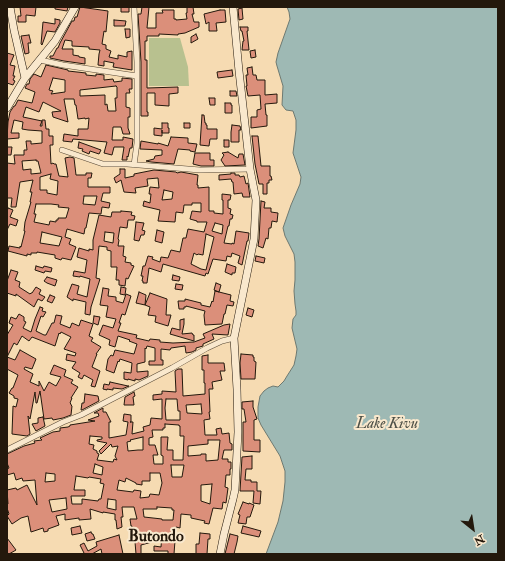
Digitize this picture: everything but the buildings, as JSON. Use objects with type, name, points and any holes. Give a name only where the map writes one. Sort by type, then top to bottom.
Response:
[{"type":"street","points":[[10,7],[25,78]]},
{"type":"street","points":[[7,108],[25,78],[55,41],[75,7]]},
{"type":"street","points":[[134,7],[137,62],[137,143],[134,165]]},
{"type":"street","points":[[220,554],[234,499],[238,432],[234,338],[254,239],[256,200],[250,169],[233,7]]},
{"type":"street","points":[[40,60],[62,65],[137,76]]},
{"type":"street","points":[[62,150],[103,164],[200,170],[250,169]]},
{"type":"street","points":[[7,450],[63,422],[81,415],[172,368],[207,348],[222,341],[234,338]]},
{"type":"green space","points":[[149,38],[180,38],[188,67],[189,86],[149,86]]},
{"type":"water","name":"Lake Kivu","points":[[287,7],[498,7],[498,554],[266,554],[278,522],[283,501],[285,471],[280,456],[258,418],[258,407],[260,396],[264,391],[273,386],[278,387],[284,381],[294,365],[297,349],[292,328],[293,319],[296,315],[294,291],[295,262],[294,254],[285,236],[283,228],[300,184],[301,177],[293,153],[296,120],[293,111],[286,110],[282,105],[283,86],[276,62],[290,19]]},
{"type":"district","name":"Butondo","points":[[156,538]]}]
